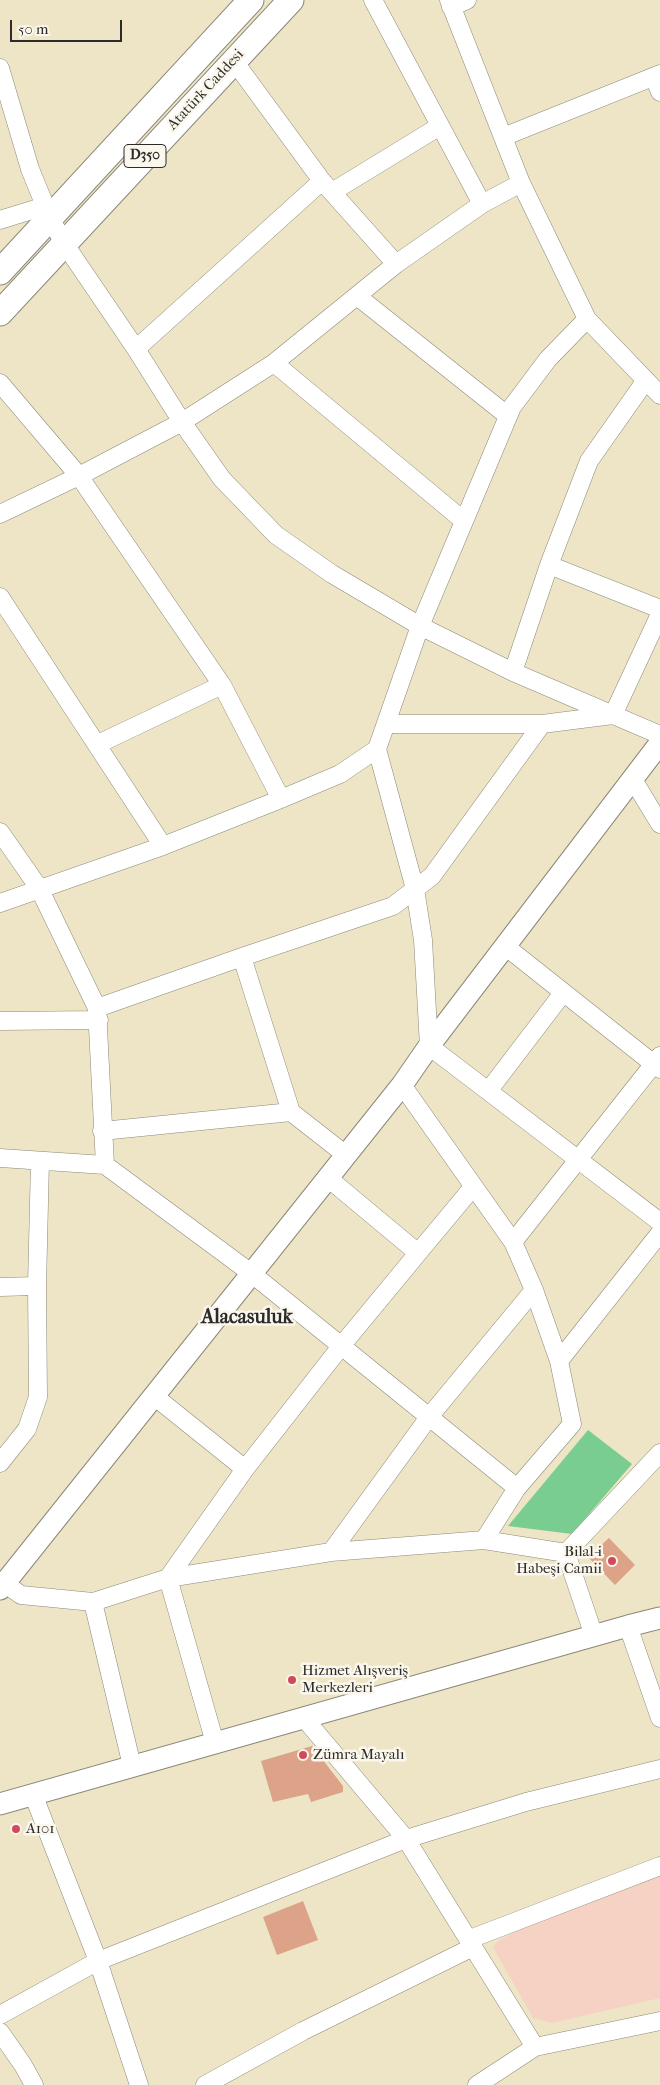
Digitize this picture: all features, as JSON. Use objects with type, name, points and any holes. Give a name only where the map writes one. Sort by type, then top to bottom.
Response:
[{"type":"highway","name":"Atatürk Caddesi","points":[[0,272],[47,212],[251,0]]},
{"type":"highway","name":"Atatürk Caddesi","points":[[0,313],[291,0]]},
{"type":"main road","points":[[1,1585],[402,1085],[660,743]]},
{"type":"main road","points":[[628,1626],[660,1610]]},
{"type":"main road","points":[[0,1804],[660,1618]]},
{"type":"main road","points":[[0,1800],[33,1794]]},
{"type":"street","points":[[373,0],[482,204]]},
{"type":"street","points":[[456,2],[521,183],[587,318],[660,395]]},
{"type":"street","points":[[234,61],[327,187],[396,264]]},
{"type":"street","points":[[1,71],[30,169],[47,212],[64,243],[136,349],[182,422],[222,479],[276,535],[332,574],[420,626],[513,672],[660,735]]},
{"type":"street","points":[[503,137],[658,81]]},
{"type":"street","points":[[136,349],[327,187],[440,126]]},
{"type":"street","points":[[0,514],[79,476],[182,422],[274,363],[396,264],[482,204],[521,183]]},
{"type":"street","points":[[0,220],[47,212]]},
{"type":"street","points":[[357,296],[508,416]]},
{"type":"street","points":[[587,318],[548,359],[512,407],[420,626],[377,749],[415,890],[423,940],[430,1046],[660,1222]]},
{"type":"street","points":[[274,363],[464,521]]},
{"type":"street","points":[[513,672],[549,565],[589,461],[646,380]]},
{"type":"street","points":[[0,382],[79,476],[222,685],[281,799]]},
{"type":"street","points":[[549,565],[660,609]]},
{"type":"street","points":[[0,597],[163,846]]},
{"type":"street","points":[[613,715],[660,614]]},
{"type":"street","points":[[98,744],[222,685]]},
{"type":"street","points":[[386,724],[542,724],[613,715]]},
{"type":"street","points":[[0,1021],[98,1014],[242,956],[394,906],[432,876],[542,724]]},
{"type":"street","points":[[0,903],[163,846],[281,799],[340,774],[377,749]]},
{"type":"street","points":[[632,778],[660,824]]},
{"type":"street","points":[[0,832],[39,888],[98,1014],[105,1165]]},
{"type":"street","points":[[505,946],[563,994],[658,1063],[577,1160],[514,1242]]},
{"type":"street","points":[[242,956],[291,1112],[346,1155]]},
{"type":"street","points":[[489,1090],[563,994]]},
{"type":"street","points":[[402,1085],[514,1242],[534,1290],[559,1361],[572,1424],[517,1488],[484,1540]]},
{"type":"street","points":[[102,1131],[291,1112]]},
{"type":"street","points":[[0,1158],[105,1165],[251,1273],[517,1488]]},
{"type":"street","points":[[0,1462],[27,1429],[38,1397],[37,1286],[40,1161]]},
{"type":"street","points":[[328,1178],[418,1254]]},
{"type":"street","points":[[168,1578],[245,1469],[342,1346],[473,1187]]},
{"type":"street","points":[[559,1361],[660,1233]]},
{"type":"street","points":[[0,1287],[37,1286]]},
{"type":"street","points":[[331,1552],[430,1417],[534,1290]]},
{"type":"street","points":[[154,1396],[245,1469]]},
{"type":"street","points":[[566,1553],[660,1453]]},
{"type":"street","points":[[1,1585],[21,1595],[93,1602],[168,1578],[331,1552],[484,1540],[566,1553]]},
{"type":"street","points":[[566,1553],[594,1636]]},
{"type":"street","points":[[168,1578],[215,1743]]},
{"type":"street","points":[[93,1602],[132,1766]]},
{"type":"street","points":[[628,1626],[660,1718]]},
{"type":"street","points":[[304,1718],[406,1839],[534,2047]]},
{"type":"street","points":[[0,2015],[98,1961],[406,1839],[526,1802],[660,1769]]},
{"type":"street","points":[[33,1794],[98,1961],[139,2085]]},
{"type":"street","points":[[205,2085],[471,1943],[660,1866]]},
{"type":"street","points":[[477,2085],[534,2047],[660,2021]]},
{"type":"street","points":[[0,2032],[23,2065],[34,2085]]},
{"type":"shaded area","points":[[660,1874],[660,1998],[552,2023],[533,2018],[493,1947],[499,1940],[559,1910]]},
{"type":"green space","points":[[588,1430],[632,1464],[572,1534],[508,1526]]},
{"type":"building","name":"Bilal-i Habeşi Camii","points":[[609,1538],[635,1565],[615,1585],[588,1557]]},
{"type":"building","points":[[312,1746],[343,1786],[343,1792],[311,1802],[308,1794],[273,1802],[261,1761]]},
{"type":"building","points":[[303,1901],[318,1940],[277,1955],[263,1917]]},
{"type":"place","name":"Bilal-i Habeşi Camii","points":[[612,1561]]},
{"type":"place","name":"Hizmet Alışveriş Merkezleri","points":[[292,1680]]},
{"type":"place","name":"Zümra Mayalı","points":[[303,1755]]},
{"type":"place","name":"A101","points":[[16,1829]]},
{"type":"district","name":"Alacasuluk","points":[[247,1318]]}]
